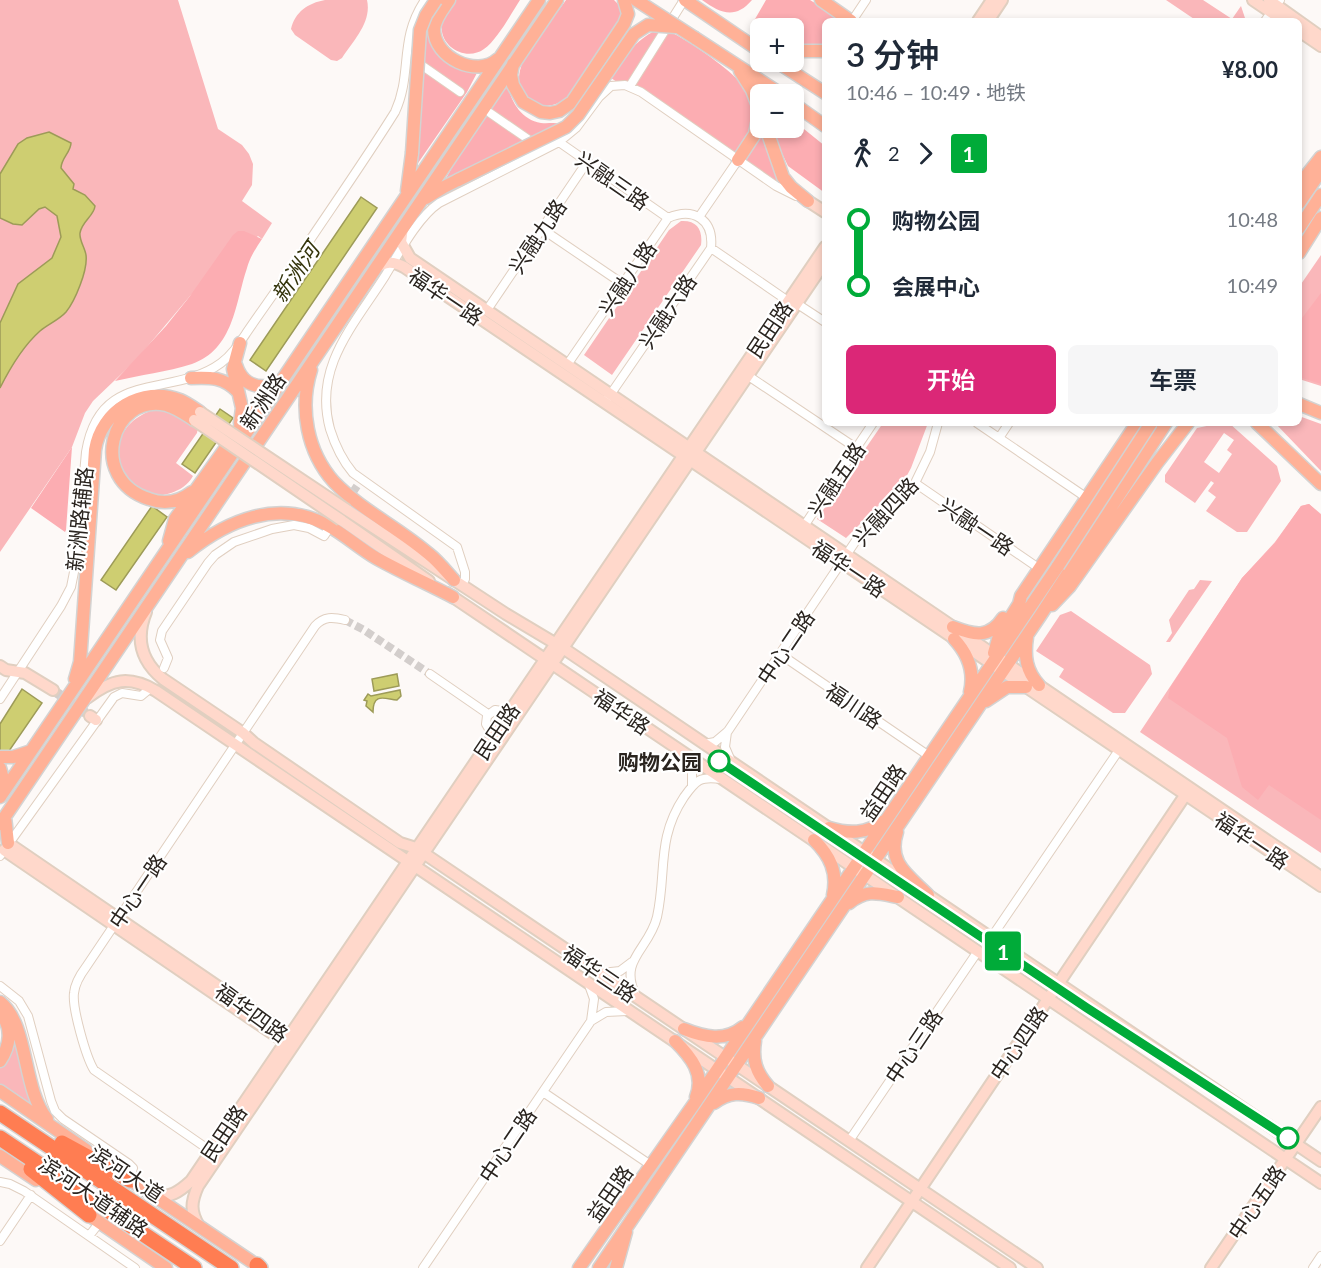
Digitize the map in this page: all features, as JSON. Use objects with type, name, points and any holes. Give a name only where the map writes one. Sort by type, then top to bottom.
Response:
[{"type":"highway","points":[[0,1107],[94,1162],[130,1178]]},
{"type":"highway","name":"滨河大道","points":[[0,1113],[231,1268]]},
{"type":"highway","name":"滨河大道","points":[[0,1138],[194,1268]]},
{"type":"highway","points":[[0,1145],[92,1221]]},
{"type":"main road","points":[[403,201],[410,178],[420,30],[423,20],[436,0]]},
{"type":"main road","points":[[449,0],[434,28],[438,44],[447,55],[456,61],[476,67],[486,67],[501,57]]},
{"type":"main road","name":"新洲路","points":[[1,795],[539,0]]},
{"type":"main road","name":"新洲路","points":[[2,820],[557,0]]},
{"type":"main road","points":[[513,64],[513,85],[524,102],[531,108],[550,113],[559,111],[572,102],[624,24],[628,14],[624,0]]},
{"type":"main road","points":[[636,0],[765,84]]},
{"type":"main road","points":[[686,0],[750,43]]},
{"type":"main road","points":[[821,0],[848,18]]},
{"type":"main road","points":[[415,209],[432,193],[566,127],[578,115],[638,30],[654,25],[676,27]]},
{"type":"main road","points":[[804,51],[822,51]]},
{"type":"main road","points":[[736,65],[750,85]]},
{"type":"main road","points":[[792,72],[822,91]]},
{"type":"main road","points":[[804,111],[822,124]]},
{"type":"main road","points":[[738,160],[752,138]]},
{"type":"main road","points":[[769,138],[783,177],[808,201]]},
{"type":"main road","points":[[1305,186],[1321,156]]},
{"type":"main road","points":[[1305,186],[1321,171]]},
{"type":"main road","points":[[1302,224],[1321,195]]},
{"type":"main road","points":[[1302,248],[1321,218]]},
{"type":"main road","points":[[239,427],[242,408],[233,375],[240,343]]},
{"type":"main road","points":[[319,351],[308,381],[305,418],[315,452],[323,467],[343,491],[430,554],[458,582]]},
{"type":"main road","points":[[165,552],[175,519],[269,386],[300,354]]},
{"type":"main road","points":[[235,359],[238,373],[246,381],[256,386],[269,386]]},
{"type":"main road","points":[[191,378],[219,379],[233,387],[238,393]]},
{"type":"main road","points":[[68,696],[80,662],[95,450],[99,433],[117,410],[143,397],[176,398],[197,416]]},
{"type":"main road","points":[[197,416],[166,405],[141,408],[126,418],[117,430],[111,452],[114,466],[122,481],[146,498],[165,503],[175,501],[182,499],[197,487]]},
{"type":"main road","points":[[1302,405],[1321,413]]},
{"type":"main road","points":[[1127,426],[1128,437]]},
{"type":"main road","points":[[994,658],[999,636],[1019,604],[1021,596],[1135,426]]},
{"type":"main road","name":"益田路","points":[[599,1268],[1040,616],[1063,569],[1149,426]]},
{"type":"main road","name":"益田路","points":[[579,1268],[652,1166],[994,658],[1047,582],[1063,569],[1164,426]]},
{"type":"main road","points":[[1040,616],[1070,586],[1186,426]]},
{"type":"main road","points":[[1260,426],[1321,484]]},
{"type":"main road","points":[[178,560],[225,526],[268,513],[288,513],[327,525],[374,556],[453,597]]},
{"type":"main road","points":[[968,698],[972,684],[972,672],[968,659],[954,633],[986,633],[998,627],[1010,608],[1019,604],[1047,582]]},
{"type":"main road","points":[[1028,634],[1025,651],[1026,664],[1030,674],[1039,685]]},
{"type":"main road","points":[[980,705],[1007,687],[1026,687]]},
{"type":"main road","points":[[1,795],[2,761],[31,751]]},
{"type":"main road","points":[[829,828],[859,832],[875,827],[887,818]]},
{"type":"main road","points":[[2,820],[3,850]]},
{"type":"main road","points":[[899,824],[894,843],[897,862],[928,895]]},
{"type":"main road","points":[[814,840],[827,854],[834,871],[835,887],[830,902]]},
{"type":"main road","points":[[841,910],[858,896],[866,893],[898,897]]},
{"type":"main road","points":[[0,1002],[8,1009],[14,1020],[38,1103],[46,1117],[59,1130]]},
{"type":"main road","points":[[0,1013],[8,1026],[9,1036],[5,1053],[0,1061]]},
{"type":"main road","points":[[684,1029],[698,1035],[721,1037],[738,1031],[749,1023]]},
{"type":"main road","points":[[755,1037],[753,1052],[755,1066],[759,1076],[768,1086]]},
{"type":"main road","points":[[675,1041],[696,1068],[699,1091],[694,1104]]},
{"type":"main road","name":"滨河大道辅路","points":[[0,1091],[260,1267]]},
{"type":"main road","points":[[704,1113],[723,1096],[747,1094],[759,1098]]},
{"type":"main road","name":"滨河大道辅路","points":[[0,1156],[92,1221],[166,1268]]},
{"type":"main road","points":[[0,1169],[17,1171],[44,1186]]},
{"type":"main road","points":[[615,1268],[624,1244],[627,1226]]},
{"type":"street","name":"新洲路辅路","points":[[0,699],[65,600],[74,579],[86,452],[92,429],[103,412],[117,399],[133,390],[191,378],[219,364],[240,343],[395,112],[403,88],[406,54],[412,26],[425,0]]},
{"type":"street","points":[[630,86],[686,0]]},
{"type":"street","points":[[854,18],[866,0]]},
{"type":"street","points":[[980,18],[992,0]]},
{"type":"street","points":[[990,18],[1002,0]]},
{"type":"street","points":[[1253,0],[1289,18]]},
{"type":"street","points":[[1302,26],[1321,37]]},
{"type":"street","points":[[1302,33],[1321,46]]},
{"type":"street","points":[[406,54],[460,92]]},
{"type":"street","points":[[458,582],[465,579],[465,572],[458,548],[359,483],[342,458],[332,433],[326,407],[326,385],[335,355],[393,262],[428,212],[439,203],[559,142],[576,128],[607,89],[620,84],[630,86],[776,186],[808,201],[822,211]]},
{"type":"street","points":[[490,113],[543,150]]},
{"type":"street","name":"兴融三路","points":[[559,142],[668,218]]},
{"type":"street","points":[[738,160],[699,217],[709,229],[711,248],[822,320]]},
{"type":"street","name":"兴融九路","points":[[487,310],[587,162]]},
{"type":"street","name":"兴融八路","points":[[567,365],[668,218],[684,213],[699,217]]},
{"type":"street","name":"福华一路","points":[[403,227],[401,242],[410,258],[567,365],[607,398]]},
{"type":"street","points":[[542,229],[623,284]]},
{"type":"street","name":"兴融六路","points":[[607,398],[711,248]]},
{"type":"street","name":"民田路","points":[[199,1227],[193,1215],[192,1202],[214,1154],[792,302],[822,252]]},
{"type":"street","name":"福华一路","points":[[375,269],[393,262],[404,267],[607,398],[994,658],[1026,687],[1119,750],[1188,791],[1321,877]]},
{"type":"street","name":"民田路","points":[[792,302],[822,266]]},
{"type":"street","points":[[744,373],[822,425]]},
{"type":"street","name":"福华路","points":[[197,416],[559,646],[1321,1161]]},
{"type":"street","name":"福华路","points":[[197,416],[341,520],[548,662],[1321,1183]]},
{"type":"street","points":[[823,426],[856,448]]},
{"type":"street","name":"兴融五路","points":[[801,530],[871,426]]},
{"type":"street","name":"兴融四路","points":[[844,559],[864,530],[915,483],[927,459],[937,426]]},
{"type":"street","points":[[981,426],[1087,498]]},
{"type":"street","points":[[999,438],[1006,426]]},
{"type":"street","name":"兴融一路","points":[[915,483],[1040,569]]},
{"type":"street","points":[[164,673],[168,658],[160,640],[162,631],[215,555],[234,542],[272,529],[302,526],[324,536],[328,530]]},
{"type":"street","name":"中心二路","points":[[704,744],[715,742],[728,731],[844,559]]},
{"type":"street","name":"福华三路","points":[[149,603],[141,630],[142,654],[153,671],[164,673],[254,743],[400,843],[420,851],[1037,1268]]},
{"type":"street","name":"中心一路","points":[[214,1154],[94,1070],[89,1061],[75,1008],[74,993],[78,979],[315,626],[324,618],[345,620]]},
{"type":"street","name":"福川路","points":[[780,654],[929,756]]},
{"type":"street","points":[[0,660],[54,690]]},
{"type":"street","name":"民田路","points":[[420,851],[492,736],[548,662]]},
{"type":"street","points":[[0,666],[6,670],[18,671]]},
{"type":"street","name":"福华一路","points":[[1005,668],[1039,685],[1321,886]]},
{"type":"street","points":[[430,674],[488,714]]},
{"type":"street","name":"福华三路","points":[[82,702],[103,687],[118,681],[136,681],[236,745],[1010,1268]]},
{"type":"street","points":[[3,850],[93,718],[116,695],[126,693],[137,697],[152,691]]},
{"type":"street","points":[[492,736],[486,724],[488,714],[497,709],[509,712]]},
{"type":"street","points":[[728,731],[725,737],[725,747],[735,765]]},
{"type":"street","points":[[991,938],[1119,750]]},
{"type":"street","points":[[684,753],[692,767],[692,786]]},
{"type":"street","points":[[636,997],[629,981],[630,969],[651,933],[657,917],[669,825],[676,809],[692,786],[704,778],[722,779]]},
{"type":"street","name":"中心四路","points":[[867,1268],[1188,791]]},
{"type":"street","name":"福华四路","points":[[3,850],[116,922],[290,1040]]},
{"type":"street","name":"中心三路","points":[[849,1141],[978,951]]},
{"type":"street","points":[[600,973],[620,971],[633,961]]},
{"type":"street","points":[[585,980],[592,989],[594,999],[591,1021]]},
{"type":"street","points":[[0,986],[19,1001],[28,1016],[55,1111],[63,1119],[129,1164],[133,1168],[130,1178]]},
{"type":"street","points":[[591,1021],[606,1012],[630,1011]]},
{"type":"street","name":"中心二路","points":[[423,1268],[591,1021]]},
{"type":"street","points":[[543,1092],[652,1166]]},
{"type":"street","name":"中心五路","points":[[1211,1268],[1321,1107]]},
{"type":"street","name":"民田路","points":[[153,1196],[169,1196],[183,1188],[214,1154]]},
{"type":"street","points":[[0,1182],[15,1186],[31,1195],[135,1268]]},
{"type":"street","points":[[0,1241],[31,1195]]},
{"type":"street","points":[[89,1236],[92,1221]]},
{"type":"street","points":[[1313,1268],[1321,1256]]},
{"type":"shaded area","points":[[0,0],[178,0],[218,129],[242,145],[253,164],[252,185],[242,201],[272,223],[262,239],[258,236],[190,296],[136,360],[93,401],[85,413],[72,447],[0,552]]},
{"type":"shaded area","points":[[325,0],[367,0],[367,16],[357,38],[342,58],[337,61],[331,60],[295,35],[291,29],[303,9]]},
{"type":"shaded area","points":[[455,0],[520,0],[494,40],[484,49],[468,54],[453,49],[443,37],[443,20]]},
{"type":"shaded area","points":[[566,0],[614,0],[620,6],[622,18],[572,94],[552,105],[533,103],[521,89],[519,79],[521,67]]},
{"type":"shaded area","points":[[702,0],[752,0],[740,10],[727,12]]},
{"type":"shaded area","points":[[766,0],[810,0],[839,18],[822,18],[822,47],[804,46],[804,18],[756,18]]},
{"type":"shaded area","points":[[1166,0],[1203,0],[1230,18],[1193,18]]},
{"type":"shaded area","points":[[1241,6],[1245,18],[1233,18]]},
{"type":"shaded area","points":[[657,30],[670,32],[725,68],[744,88],[750,99],[750,133],[736,155],[639,89],[611,78],[636,44]]},
{"type":"shaded area","points":[[424,32],[429,34],[446,63],[458,68],[478,71],[467,92],[416,166]]},
{"type":"shaded area","points":[[506,87],[523,115],[541,123],[560,124],[444,182],[455,162]]},
{"type":"shaded area","points":[[804,129],[822,144],[822,191],[788,166],[775,138],[804,138]]},
{"type":"shaded area","points":[[49,132],[71,143],[61,168],[74,184],[73,189],[85,195],[95,206],[80,233],[86,255],[85,269],[70,307],[28,343],[0,388],[0,323],[18,284],[52,258],[61,237],[57,216],[45,207],[39,209],[22,225],[0,218],[0,174],[18,144],[27,138]]},
{"type":"shaded area","points":[[754,138],[765,138],[784,186],[743,159]]},
{"type":"shaded area","points":[[361,197],[377,208],[266,371],[250,360]]},
{"type":"shaded area","points":[[681,221],[691,222],[698,227],[701,245],[612,375],[584,355],[669,230]]},
{"type":"shaded area","points":[[238,231],[244,231],[262,239],[248,264],[231,324],[217,348],[192,364],[115,381],[166,326]]},
{"type":"shaded area","points":[[1321,255],[1321,386],[1302,380],[1302,283]]},
{"type":"shaded area","points":[[1321,293],[1321,384],[1302,378],[1302,318]]},
{"type":"shaded area","points":[[220,409],[233,418],[195,473],[182,464]]},
{"type":"shaded area","points":[[153,410],[171,411],[198,428],[197,433],[176,463],[193,476],[191,479],[184,487],[174,492],[153,495],[138,490],[127,480],[120,466],[118,450],[122,434],[134,420]]},
{"type":"shaded area","points":[[1302,417],[1321,424],[1321,471],[1278,426],[1302,426]]},
{"type":"shaded area","points":[[881,426],[927,426],[905,479],[846,538],[817,519]]},
{"type":"shaded area","points":[[1232,426],[1277,466],[1281,481],[1247,532],[1237,532],[1206,511],[1216,497],[1208,491],[1214,483],[1211,481],[1195,503],[1165,482],[1165,475],[1197,428]],"holes":[[[1224,433],[1234,440],[1227,450],[1232,454],[1219,473],[1204,462]]]},
{"type":"shaded area","points":[[72,447],[66,530],[65,532],[31,508]]},
{"type":"shaded area","points":[[1309,504],[1321,514],[1321,853],[1140,732],[1242,578],[1275,542],[1301,506]]},
{"type":"shaded area","points":[[1309,504],[1321,515],[1321,820],[1269,785],[1258,800],[1242,787],[1227,738],[1168,698],[1170,688],[1242,578],[1275,543],[1301,506]]},
{"type":"shaded area","points":[[152,506],[167,517],[116,590],[101,580]]},
{"type":"shaded area","points":[[1200,580],[1212,581],[1170,642],[1166,642],[1172,633],[1169,620],[1189,590],[1194,589]]},
{"type":"shaded area","points":[[1071,611],[1150,665],[1152,674],[1125,713],[1113,713],[1059,677],[1064,669],[1036,651],[1060,615]]},
{"type":"shaded area","points":[[397,674],[399,686],[374,691],[372,679]]},
{"type":"shaded area","points":[[22,689],[42,703],[0,764],[0,724]]},
{"type":"shaded area","points":[[400,690],[401,696],[397,700],[377,699],[373,712],[366,706],[367,701],[364,700],[368,694],[371,696]]},
{"type":"shaded area","points":[[12,1033],[24,1072],[31,1109],[0,1088],[0,1066]]},
{"type":"tunnel","points":[[340,512],[357,486]]},
{"type":"tunnel","points":[[345,620],[430,674]]},
{"type":"tunnel","points":[[53,690],[90,716]]},
{"type":"metro line","name":"1","points":[[719,761],[1087,1008],[1288,1138]]},
{"type":"place","name":"购物公园","points":[[719,761]]},
{"type":"water label","name":"新洲河","points":[[295,272]]}]
